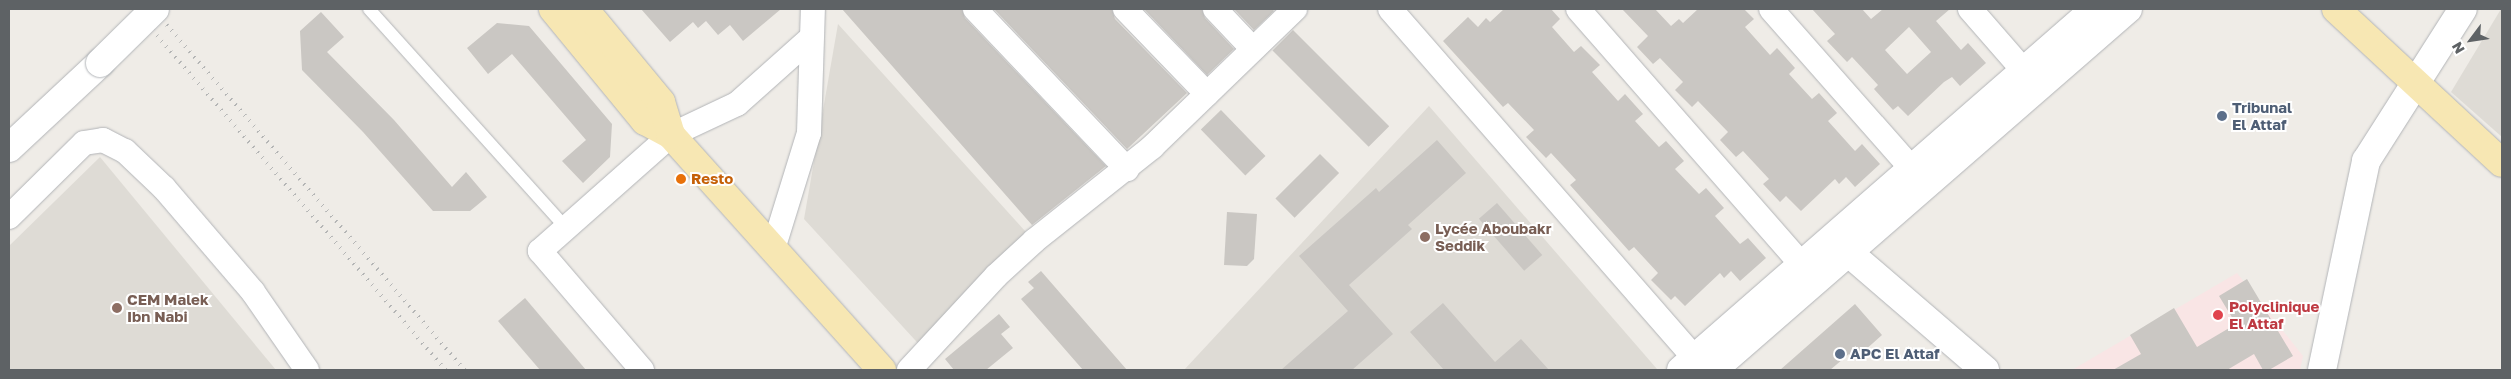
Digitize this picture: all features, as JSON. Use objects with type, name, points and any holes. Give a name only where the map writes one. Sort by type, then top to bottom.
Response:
[{"type":"main road","points":[[553,9],[645,121],[671,135],[774,246],[882,370]]},
{"type":"main road","points":[[584,9],[661,102],[671,135]]},
{"type":"main road","points":[[2336,9],[2502,163]]},
{"type":"street","points":[[9,148],[155,9]]},
{"type":"street","points":[[774,246],[809,133],[812,9]]},
{"type":"street","points":[[975,9],[1127,169]]},
{"type":"street","points":[[1125,9],[1207,94]]},
{"type":"street","points":[[1215,9],[1253,50]]},
{"type":"street","points":[[909,370],[996,276],[1034,241],[1127,169],[1295,9]]},
{"type":"street","points":[[1390,9],[1698,368],[1827,254],[2128,9]]},
{"type":"street","points":[[1578,9],[1827,254],[1959,370]]},
{"type":"street","points":[[1771,9],[1912,169]]},
{"type":"street","points":[[1970,9],[2024,71]]},
{"type":"street","points":[[1827,254],[1912,169],[2095,9]]},
{"type":"street","points":[[2322,370],[2366,161],[2464,9]]},
{"type":"street","points":[[642,370],[540,251],[671,135],[737,104],[810,39]]},
{"type":"street","points":[[9,217],[84,143],[103,140],[125,151],[164,188],[253,292],[307,370]]},
{"type":"street","points":[[1827,254],[1985,370]]},
{"type":"lane","points":[[369,9],[566,228]]},
{"type":"shaded area","points":[[2502,9],[2502,137],[2451,92]]},
{"type":"shaded area","points":[[838,24],[1034,241],[926,352],[804,219]]},
{"type":"shaded area","name":"Lycée Aboubakr Seddik","points":[[1429,106],[1657,369],[1184,370]]},
{"type":"shaded area","name":"CEM Malek Ibn Nabi","points":[[100,157],[276,370],[9,370],[9,246]]},
{"type":"shaded area","name":"Polyclinique El Attaf","points":[[2237,273],[2303,356],[2300,370],[2072,370]]},
{"type":"building","points":[[641,9],[781,9],[743,41],[730,25],[718,35],[706,21],[698,28],[693,22],[670,42]]},
{"type":"building","points":[[842,9],[962,9],[965,18],[1106,166],[1032,225]]},
{"type":"building","points":[[994,9],[1112,9],[1115,19],[1187,93],[1127,149]]},
{"type":"building","points":[[1144,9],[1202,9],[1205,18],[1234,49],[1207,75]]},
{"type":"building","points":[[1234,9],[1272,9],[1274,11],[1254,30]]},
{"type":"building","points":[[1504,9],[1551,9],[1560,19],[1552,27],[1574,52],[1581,46],[1600,65],[1592,72],[1618,101],[1625,94],[1643,114],[1635,121],[1659,147],[1666,141],[1684,161],[1675,169],[1699,194],[1706,188],[1724,208],[1715,216],[1740,244],[1748,238],[1766,258],[1740,281],[1731,271],[1724,278],[1720,273],[1685,306],[1675,296],[1671,300],[1651,280],[1658,273],[1634,247],[1629,251],[1570,185],[1576,180],[1551,153],[1546,158],[1526,137],[1534,130],[1508,103],[1503,107],[1443,41],[1468,17],[1478,27],[1486,18],[1490,22]]},
{"type":"building","points":[[1622,9],[1655,9],[1671,26],[1679,19],[1683,23],[1698,9],[1744,9],[1754,19],[1745,27],[1770,55],[1777,48],[1795,68],[1789,74],[1812,99],[1819,93],[1837,113],[1828,121],[1855,151],[1862,144],[1880,164],[1855,187],[1846,177],[1839,184],[1835,179],[1801,211],[1786,196],[1780,202],[1763,184],[1769,179],[1743,151],[1736,157],[1720,140],[1728,132],[1698,101],[1692,107],[1675,90],[1683,82],[1660,58],[1653,64],[1637,47],[1648,36]]},
{"type":"building","points":[[1812,9],[1862,9],[1871,19],[1883,9],[1950,9],[1936,21],[1961,50],[1968,43],[1986,63],[1960,86],[1952,77],[1944,82],[1908,116],[1898,106],[1893,110],[1874,89],[1878,85],[1852,57],[1847,62],[1827,41],[1835,34]],"holes":[[[1909,27],[1931,52],[1907,74],[1885,50]]]},
{"type":"building","points":[[321,12],[344,37],[327,52],[394,120],[452,187],[466,172],[487,197],[470,211],[433,211],[363,132],[302,70],[300,31]]},
{"type":"building","points":[[497,23],[529,26],[612,124],[610,157],[583,183],[562,161],[586,140],[512,54],[488,74],[467,48]]},
{"type":"building","points":[[1293,30],[1389,126],[1369,147],[1272,51]]},
{"type":"building","points":[[1221,110],[1265,156],[1245,175],[1201,129]]},
{"type":"building","points":[[1437,140],[1466,173],[1408,225],[1412,229],[1349,285],[1393,334],[1352,370],[1281,370],[1348,311],[1299,256],[1376,188],[1379,192]]},
{"type":"building","points":[[1320,154],[1339,173],[1295,218],[1275,199]]},
{"type":"building","points":[[1497,203],[1542,255],[1524,271],[1479,219]]},
{"type":"building","points":[[1227,212],[1257,214],[1254,259],[1247,266],[1224,265]]},
{"type":"building","points":[[1041,271],[1127,370],[1083,370],[1021,299],[1034,288],[1028,282]]},
{"type":"building","name":"Polyclinique El Attaf","points":[[2247,279],[2293,356],[2269,370],[2263,370],[2254,354],[2227,370],[2113,370],[2141,354],[2130,335],[2174,308],[2197,347],[2236,324],[2219,296]]},
{"type":"building","points":[[525,298],[586,370],[540,370],[498,321]]},
{"type":"building","points":[[1443,303],[1495,362],[1521,339],[1549,370],[1444,370],[1410,332]]},
{"type":"building","points":[[1855,304],[1882,335],[1854,360],[1849,354],[1830,370],[1780,370]]},
{"type":"building","points":[[999,314],[1010,327],[1001,334],[1013,348],[986,370],[954,370],[945,359]]},
{"type":"railway","points":[[134,9],[446,370]]},
{"type":"railway","points":[[153,9],[465,370]]},
{"type":"place","name":"Tribunal El Attaf","points":[[2222,116]]},
{"type":"place","name":"Resto","points":[[681,179]]},
{"type":"place","name":"Lycée Aboubakr Seddik","points":[[1425,237]]},
{"type":"place","name":"CEM Malek Ibn Nabi","points":[[117,308]]},
{"type":"place","name":"Polyclinique El Attaf","points":[[2218,315]]},
{"type":"place","name":"APC El Attaf","points":[[1840,354]]}]
